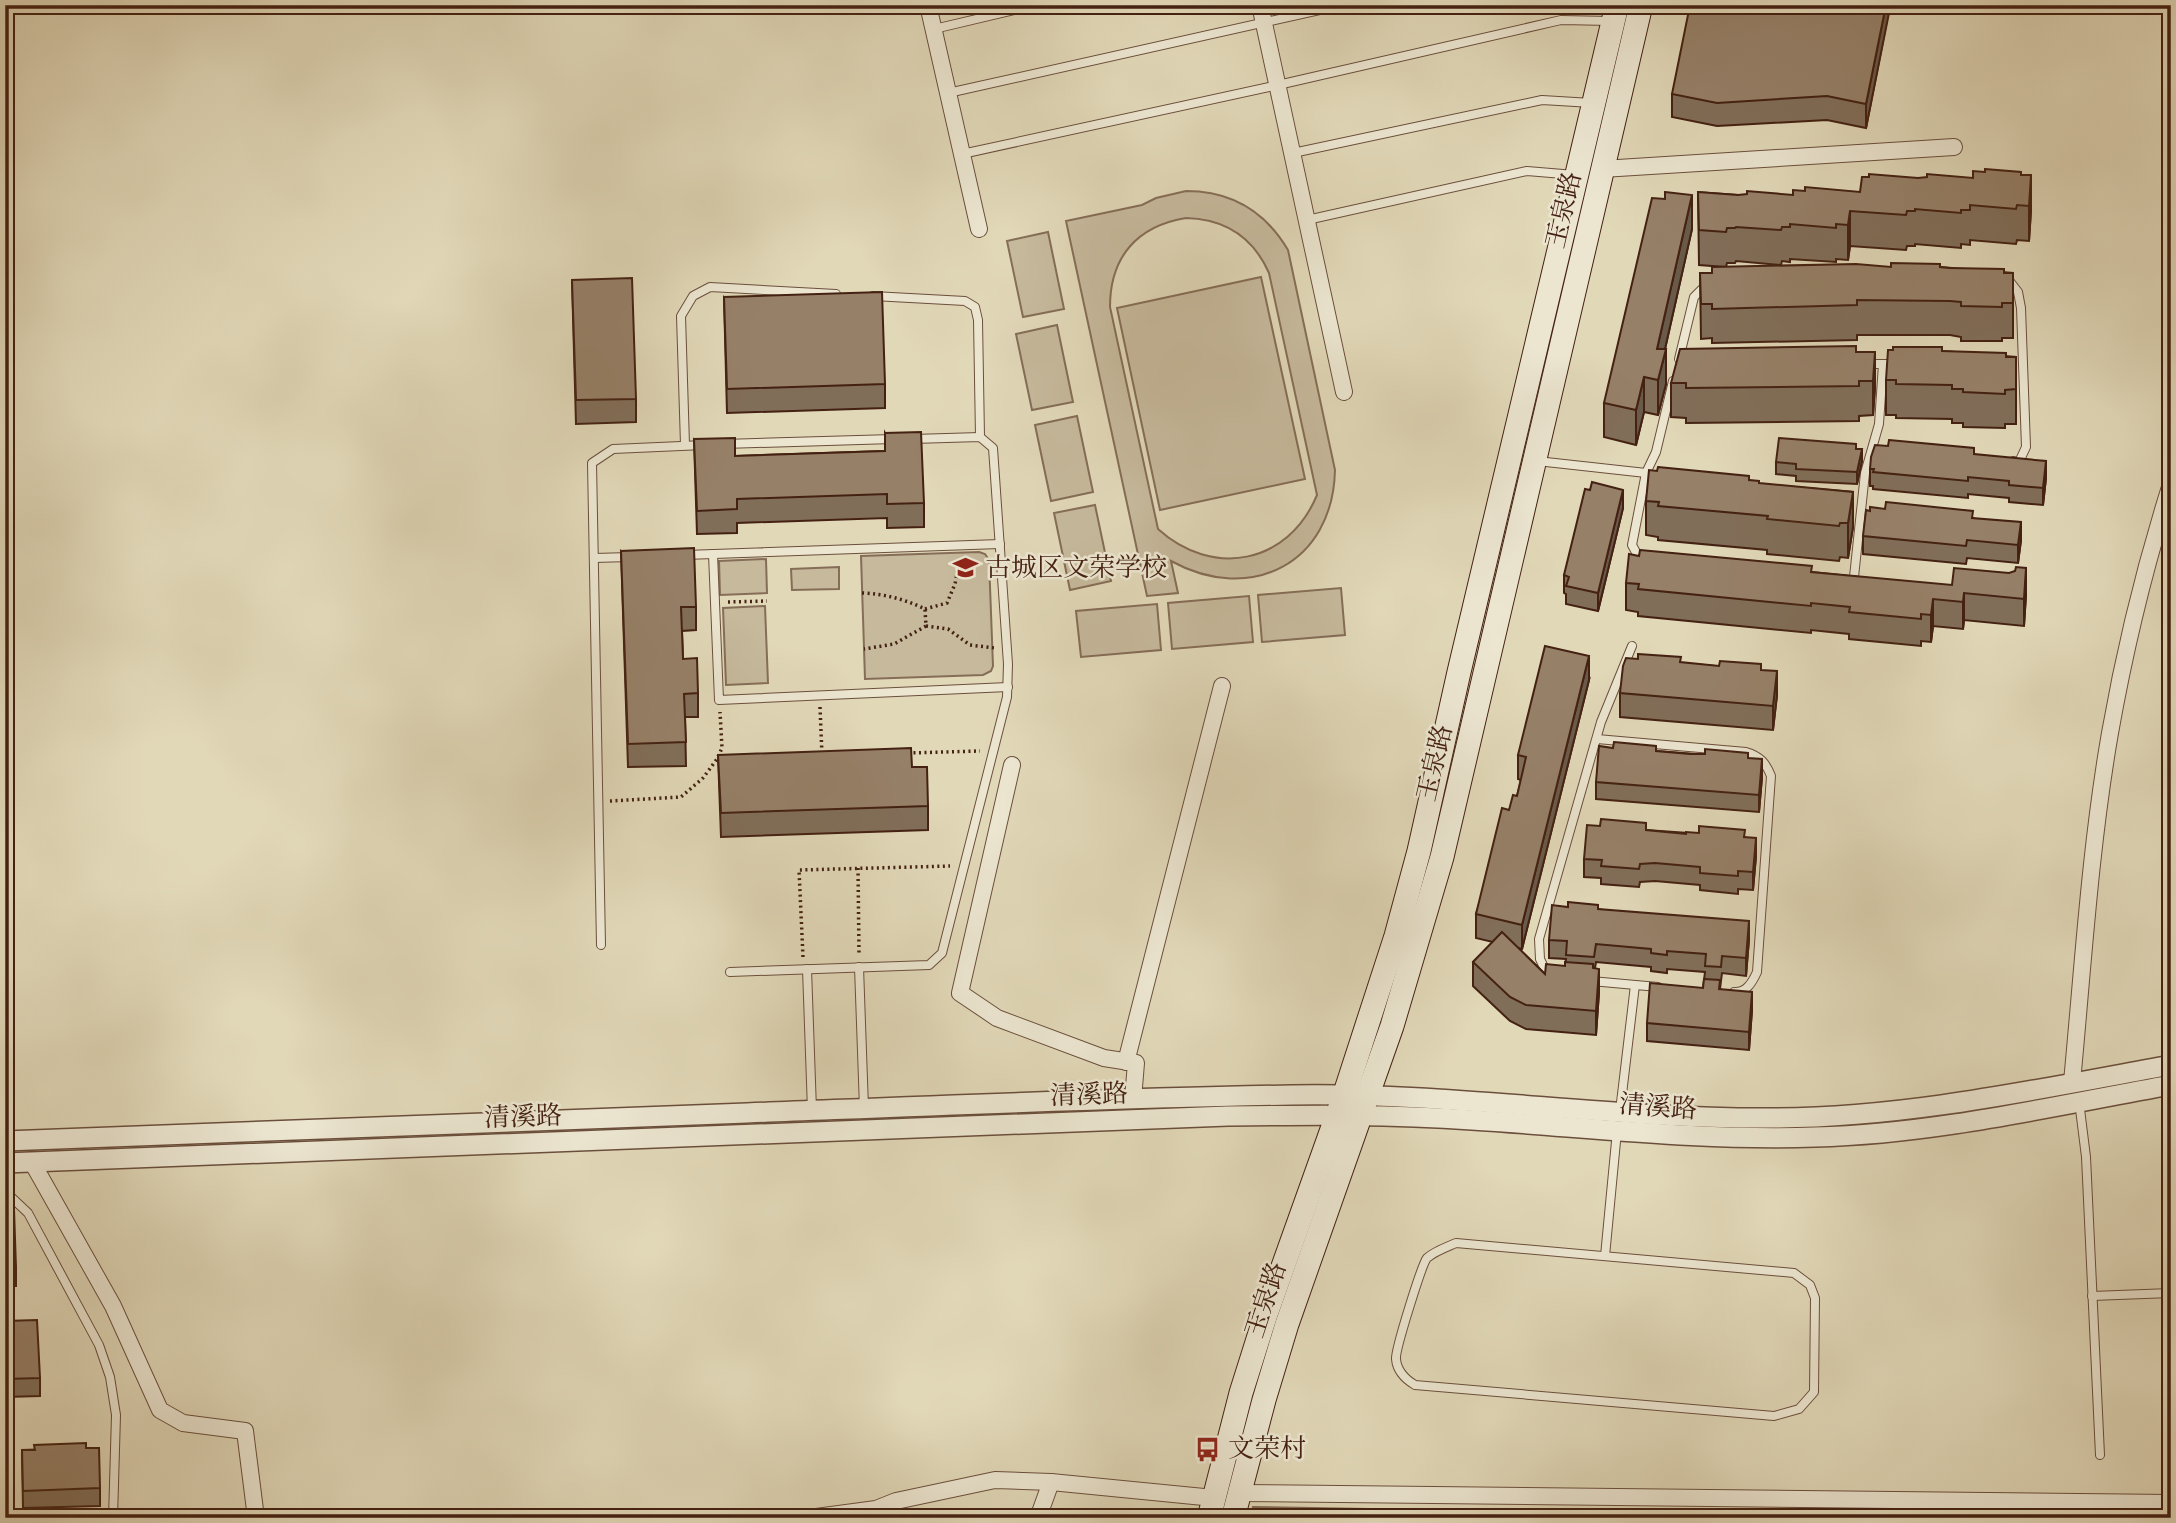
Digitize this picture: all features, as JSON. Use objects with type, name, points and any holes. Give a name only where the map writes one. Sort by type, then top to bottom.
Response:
[{"type":"main road","name":"玉泉路","points":[[1233,1518],[1287,1324],[1366,1105],[1442,857],[1641,5]]},
{"type":"main road","name":"玉泉路","points":[[1211,1508],[1265,1317],[1341,1105],[1396,936],[1419,851],[1615,13]]},
{"type":"street","points":[[928,5],[979,229]]},
{"type":"street","points":[[1260,5],[1344,392]]},
{"type":"street","points":[[1602,169],[1954,146]]},
{"type":"street","points":[[2072,1083],[2086,922],[2110,734],[2134,616],[2171,484]]},
{"type":"street","points":[[1126,1062],[1222,687]]},
{"type":"street","points":[[1012,765],[960,993],[996,1018],[1104,1058],[1136,1063],[1133,1099]]},
{"type":"street","name":"清溪路","points":[[5,1141],[1133,1099],[1366,1105],[1451,1098],[1741,1118],[1860,1115],[1956,1103],[2171,1065]]},
{"type":"street","name":"清溪路","points":[[1366,1105],[1474,1120],[1729,1138],[1862,1135],[1959,1123],[2171,1085]]},
{"type":"street","name":"清溪路","points":[[5,1163],[1228,1116],[1341,1105]]},
{"type":"street","points":[[32,1162],[113,1306],[160,1409],[183,1423],[244,1431],[256,1518]]},
{"type":"street","points":[[810,1518],[876,1509],[896,1501],[983,1481],[1051,1482],[1211,1508]]},
{"type":"street","points":[[1038,1518],[1051,1482]]},
{"type":"street","points":[[1239,1493],[2171,1503]]},
{"type":"lane","points":[[933,29],[1036,5]]},
{"type":"lane","points":[[948,93],[1342,5]]},
{"type":"lane","points":[[962,154],[1560,20],[1615,13]]},
{"type":"lane","points":[[1293,153],[1542,100],[1594,103]]},
{"type":"lane","points":[[1307,220],[1527,171],[1577,176]]},
{"type":"lane","points":[[1994,279],[2008,279],[2018,292],[2021,308],[2026,447],[2019,462],[2006,461]]},
{"type":"lane","points":[[685,445],[681,316],[693,296],[710,287],[844,295]]},
{"type":"lane","points":[[1691,365],[1677,365],[1694,297],[1702,289],[1716,288]]},
{"type":"lane","points":[[858,295],[965,301],[975,307],[978,320],[980,437]]},
{"type":"lane","points":[[2011,364],[2023,363]]},
{"type":"lane","points":[[1856,364],[1909,364]]},
{"type":"lane","points":[[1854,578],[1864,473],[1879,424],[1883,364]]},
{"type":"lane","points":[[1651,557],[1638,556],[1632,545],[1646,473],[1656,452],[1674,377]]},
{"type":"lane","points":[[601,945],[592,463],[613,449],[980,437],[993,448],[1007,648],[1007,687],[942,953],[929,965],[730,972]]},
{"type":"lane","points":[[1871,447],[1885,449]]},
{"type":"lane","points":[[1534,461],[1646,473]]},
{"type":"lane","points":[[674,555],[1000,544]]},
{"type":"lane","points":[[713,554],[719,700],[1007,687]]},
{"type":"lane","points":[[594,558],[634,557]]},
{"type":"lane","points":[[1840,576],[1867,579]]},
{"type":"lane","points":[[1562,979],[1549,978],[1540,959],[1539,939],[1597,739],[1632,646]]},
{"type":"lane","points":[[1597,739],[1746,752],[1758,757],[1768,768],[1771,776],[1757,972],[1748,988],[1740,993],[1727,992]]},
{"type":"lane","points":[[859,967],[864,1108]]},
{"type":"lane","points":[[805,969],[812,1110]]},
{"type":"lane","points":[[1586,981],[1661,987]]},
{"type":"lane","points":[[1620,1111],[1635,985]]},
{"type":"lane","points":[[2079,1101],[2086,1157],[2100,1455]]},
{"type":"lane","points":[[1605,1256],[1617,1131]]},
{"type":"lane","points":[[5,1196],[10,1196],[27,1213],[105,1361],[116,1415],[113,1518]]},
{"type":"lane","points":[[1456,1243],[1605,1256],[1794,1273],[1805,1280],[1815,1298],[1815,1392],[1799,1409],[1774,1416],[1415,1385],[1408,1381],[1398,1368],[1397,1350],[1425,1260],[1442,1248],[1456,1243]]},
{"type":"lane","points":[[2092,1296],[2171,1293]]},
{"type":"path","points":[[862,593],[892,596],[925,609],[947,603],[959,567],[960,546]]},
{"type":"path","points":[[715,602],[767,600]]},
{"type":"path","points":[[925,609],[926,626]]},
{"type":"path","points":[[864,649],[894,644],[926,626],[948,629],[970,645],[1007,648]]},
{"type":"path","points":[[820,695],[822,756]]},
{"type":"path","points":[[599,801],[681,797],[702,778],[722,748],[719,700]]},
{"type":"path","points":[[901,754],[993,751]]},
{"type":"path","points":[[717,759],[730,759]]},
{"type":"path","points":[[805,969],[799,870],[964,865]]},
{"type":"path","points":[[858,869],[859,967]]},
{"type":"shaded area","points":[[1186,191],[1232,199],[1257,214],[1279,236],[1288,250],[1335,470],[1331,502],[1320,530],[1303,551],[1282,567],[1258,576],[1230,578],[1201,574],[1171,561],[1178,593],[1147,596],[1066,221],[1142,205],[1156,198]],"holes":[[[1186,218],[1200,219],[1236,232],[1255,249],[1269,273],[1317,495],[1304,519],[1288,537],[1247,557],[1224,558],[1202,554],[1179,544],[1158,529],[1110,307],[1115,273],[1121,259],[1140,236],[1169,222]]]},
{"type":"shaded area","points":[[1048,232],[1064,309],[1023,317],[1007,241]]},
{"type":"shaded area","points":[[1261,277],[1305,479],[1160,510],[1117,308]]},
{"type":"shaded area","points":[[1057,325],[1073,402],[1032,410],[1016,334]]},
{"type":"shaded area","points":[[1077,416],[1093,492],[1051,501],[1035,425]]},
{"type":"shaded area","points":[[1095,505],[1111,581],[1070,590],[1054,513]]},
{"type":"shaded area","points":[[985,554],[989,560],[991,671],[983,675],[865,679],[861,556]]},
{"type":"shaded area","points":[[766,559],[767,593],[720,595],[719,561]]},
{"type":"shaded area","points":[[839,567],[839,589],[792,590],[791,569]]},
{"type":"shaded area","points":[[1341,588],[1345,635],[1262,642],[1258,595]]},
{"type":"shaded area","points":[[1249,596],[1253,642],[1172,649],[1168,603]]},
{"type":"shaded area","points":[[1157,604],[1161,650],[1081,657],[1076,611]]},
{"type":"shaded area","points":[[765,606],[768,683],[726,685],[723,608]]},
{"type":"shaded area","points":[[1253,1507],[1875,1518],[1251,1518]]},
{"type":"building","points":[[1690,5],[1886,5],[1866,104],[1827,96],[1717,103],[1672,94]]},
{"type":"building","points":[[1985,169],[2031,175],[2029,206],[2017,205],[2016,209],[1970,205],[1970,210],[1961,210],[1961,213],[1915,209],[1907,211],[1906,215],[1850,211],[1848,225],[1836,224],[1836,228],[1790,224],[1790,227],[1782,227],[1781,230],[1736,227],[1727,228],[1726,232],[1699,230],[1698,192],[1738,195],[1747,194],[1747,191],[1793,195],[1793,190],[1805,191],[1805,187],[1860,192],[1862,177],[1869,177],[1869,174],[1918,178],[1927,177],[1927,174],[1973,178],[1973,171],[1985,172]]},
{"type":"building","points":[[1665,192],[1692,195],[1657,349],[1666,349],[1658,380],[1644,377],[1636,410],[1604,403],[1652,198],[1665,199]]},
{"type":"building","points":[[1891,263],[2004,269],[2004,273],[2013,273],[2013,303],[2002,303],[2002,307],[1961,306],[1961,302],[1950,301],[1857,300],[1857,305],[1712,309],[1712,304],[1701,304],[1700,273],[1712,273],[1712,267],[1856,264],[1891,267]]},
{"type":"building","points":[[632,278],[636,399],[576,400],[572,280]]},
{"type":"building","points":[[882,292],[885,384],[727,389],[724,297]]},
{"type":"building","points":[[1856,346],[1856,352],[1875,352],[1873,381],[1859,381],[1859,386],[1686,388],[1686,383],[1671,383],[1680,349]]},
{"type":"building","points":[[1893,347],[1942,347],[1942,351],[2006,353],[2006,357],[2016,357],[2016,389],[2005,390],[2005,394],[1963,392],[1963,389],[1952,389],[1952,385],[1896,384],[1896,380],[1886,380],[1888,350],[1893,350]]},
{"type":"building","points":[[921,432],[924,503],[887,504],[887,494],[737,499],[737,509],[697,511],[694,439],[735,438],[735,456],[885,451],[885,433]]},
{"type":"building","points":[[1779,438],[1856,444],[1856,449],[1862,449],[1857,472],[1796,469],[1796,464],[1776,462]]},
{"type":"building","points":[[1889,440],[1974,448],[1974,454],[2046,461],[2043,488],[1968,477],[1968,481],[1873,472],[1874,469],[1870,469],[1875,445],[1888,446]]},
{"type":"building","points":[[1658,467],[1749,476],[1749,480],[1759,483],[1853,492],[1848,523],[1840,523],[1839,526],[1767,519],[1768,516],[1658,506],[1659,502],[1646,501],[1649,470],[1657,471]]},
{"type":"building","points":[[1592,482],[1623,490],[1598,593],[1566,586],[1569,577],[1564,575],[1585,489],[1590,490]]},
{"type":"building","points":[[1886,502],[1973,511],[1972,518],[2021,522],[2018,545],[1967,540],[1966,546],[1863,536],[1866,510],[1870,511],[1870,507],[1885,509]]},
{"type":"building","points":[[694,548],[696,607],[681,607],[683,659],[697,658],[698,693],[684,694],[686,742],[628,744],[621,551]]},
{"type":"building","points":[[1640,550],[1812,566],[1811,572],[1952,585],[1954,568],[2009,573],[2015,571],[2016,567],[2026,568],[2024,599],[1964,593],[1963,602],[1933,599],[1931,615],[1921,614],[1921,619],[1849,612],[1850,607],[1811,603],[1811,606],[1638,589],[1639,584],[1626,583],[1629,554],[1639,556]]},
{"type":"building","points":[[1545,646],[1589,656],[1522,925],[1476,914],[1502,808],[1509,810],[1513,795],[1517,796],[1526,757],[1518,755]]},
{"type":"building","points":[[1638,654],[1681,657],[1680,662],[1719,666],[1720,661],[1761,664],[1761,670],[1777,671],[1773,706],[1620,693],[1626,658],[1638,659]]},
{"type":"building","points":[[1614,742],[1656,746],[1656,751],[1690,754],[1705,754],[1705,749],[1748,753],[1748,758],[1762,759],[1759,795],[1596,782],[1599,746],[1613,748]]},
{"type":"building","points":[[911,748],[912,767],[927,767],[928,806],[721,813],[718,755]]},
{"type":"building","points":[[1601,819],[1646,823],[1646,830],[1686,834],[1699,833],[1699,826],[1745,830],[1744,837],[1756,838],[1753,872],[1738,871],[1738,876],[1700,873],[1700,867],[1655,863],[1640,864],[1639,869],[1601,866],[1602,860],[1584,859],[1587,825],[1600,826]]},
{"type":"building","points":[[1568,902],[1598,905],[1598,909],[1749,921],[1746,958],[1722,956],[1721,967],[1705,966],[1706,954],[1667,951],[1667,955],[1651,953],[1651,949],[1596,944],[1594,957],[1566,955],[1567,941],[1549,940],[1552,905],[1568,907]]},
{"type":"building","points":[[1502,932],[1545,974],[1546,964],[1565,966],[1565,962],[1593,964],[1593,968],[1599,969],[1596,1011],[1526,1005],[1510,997],[1473,962]]},
{"type":"building","points":[[1704,979],[1720,980],[1719,989],[1752,992],[1749,1032],[1647,1023],[1650,983],[1703,988]]},
{"type":"building","points":[[14,1209],[16,1268],[5,1268],[5,1210]]},
{"type":"building","points":[[37,1320],[40,1378],[5,1379],[5,1321]]},
{"type":"building","points":[[86,1443],[86,1448],[99,1448],[100,1488],[23,1491],[22,1450],[35,1450],[34,1445]]},
{"type":"place","name":"古城区文荣学校","points":[[965,568]]},
{"type":"place","name":"文荣村","points":[[1208,1449]]}]
